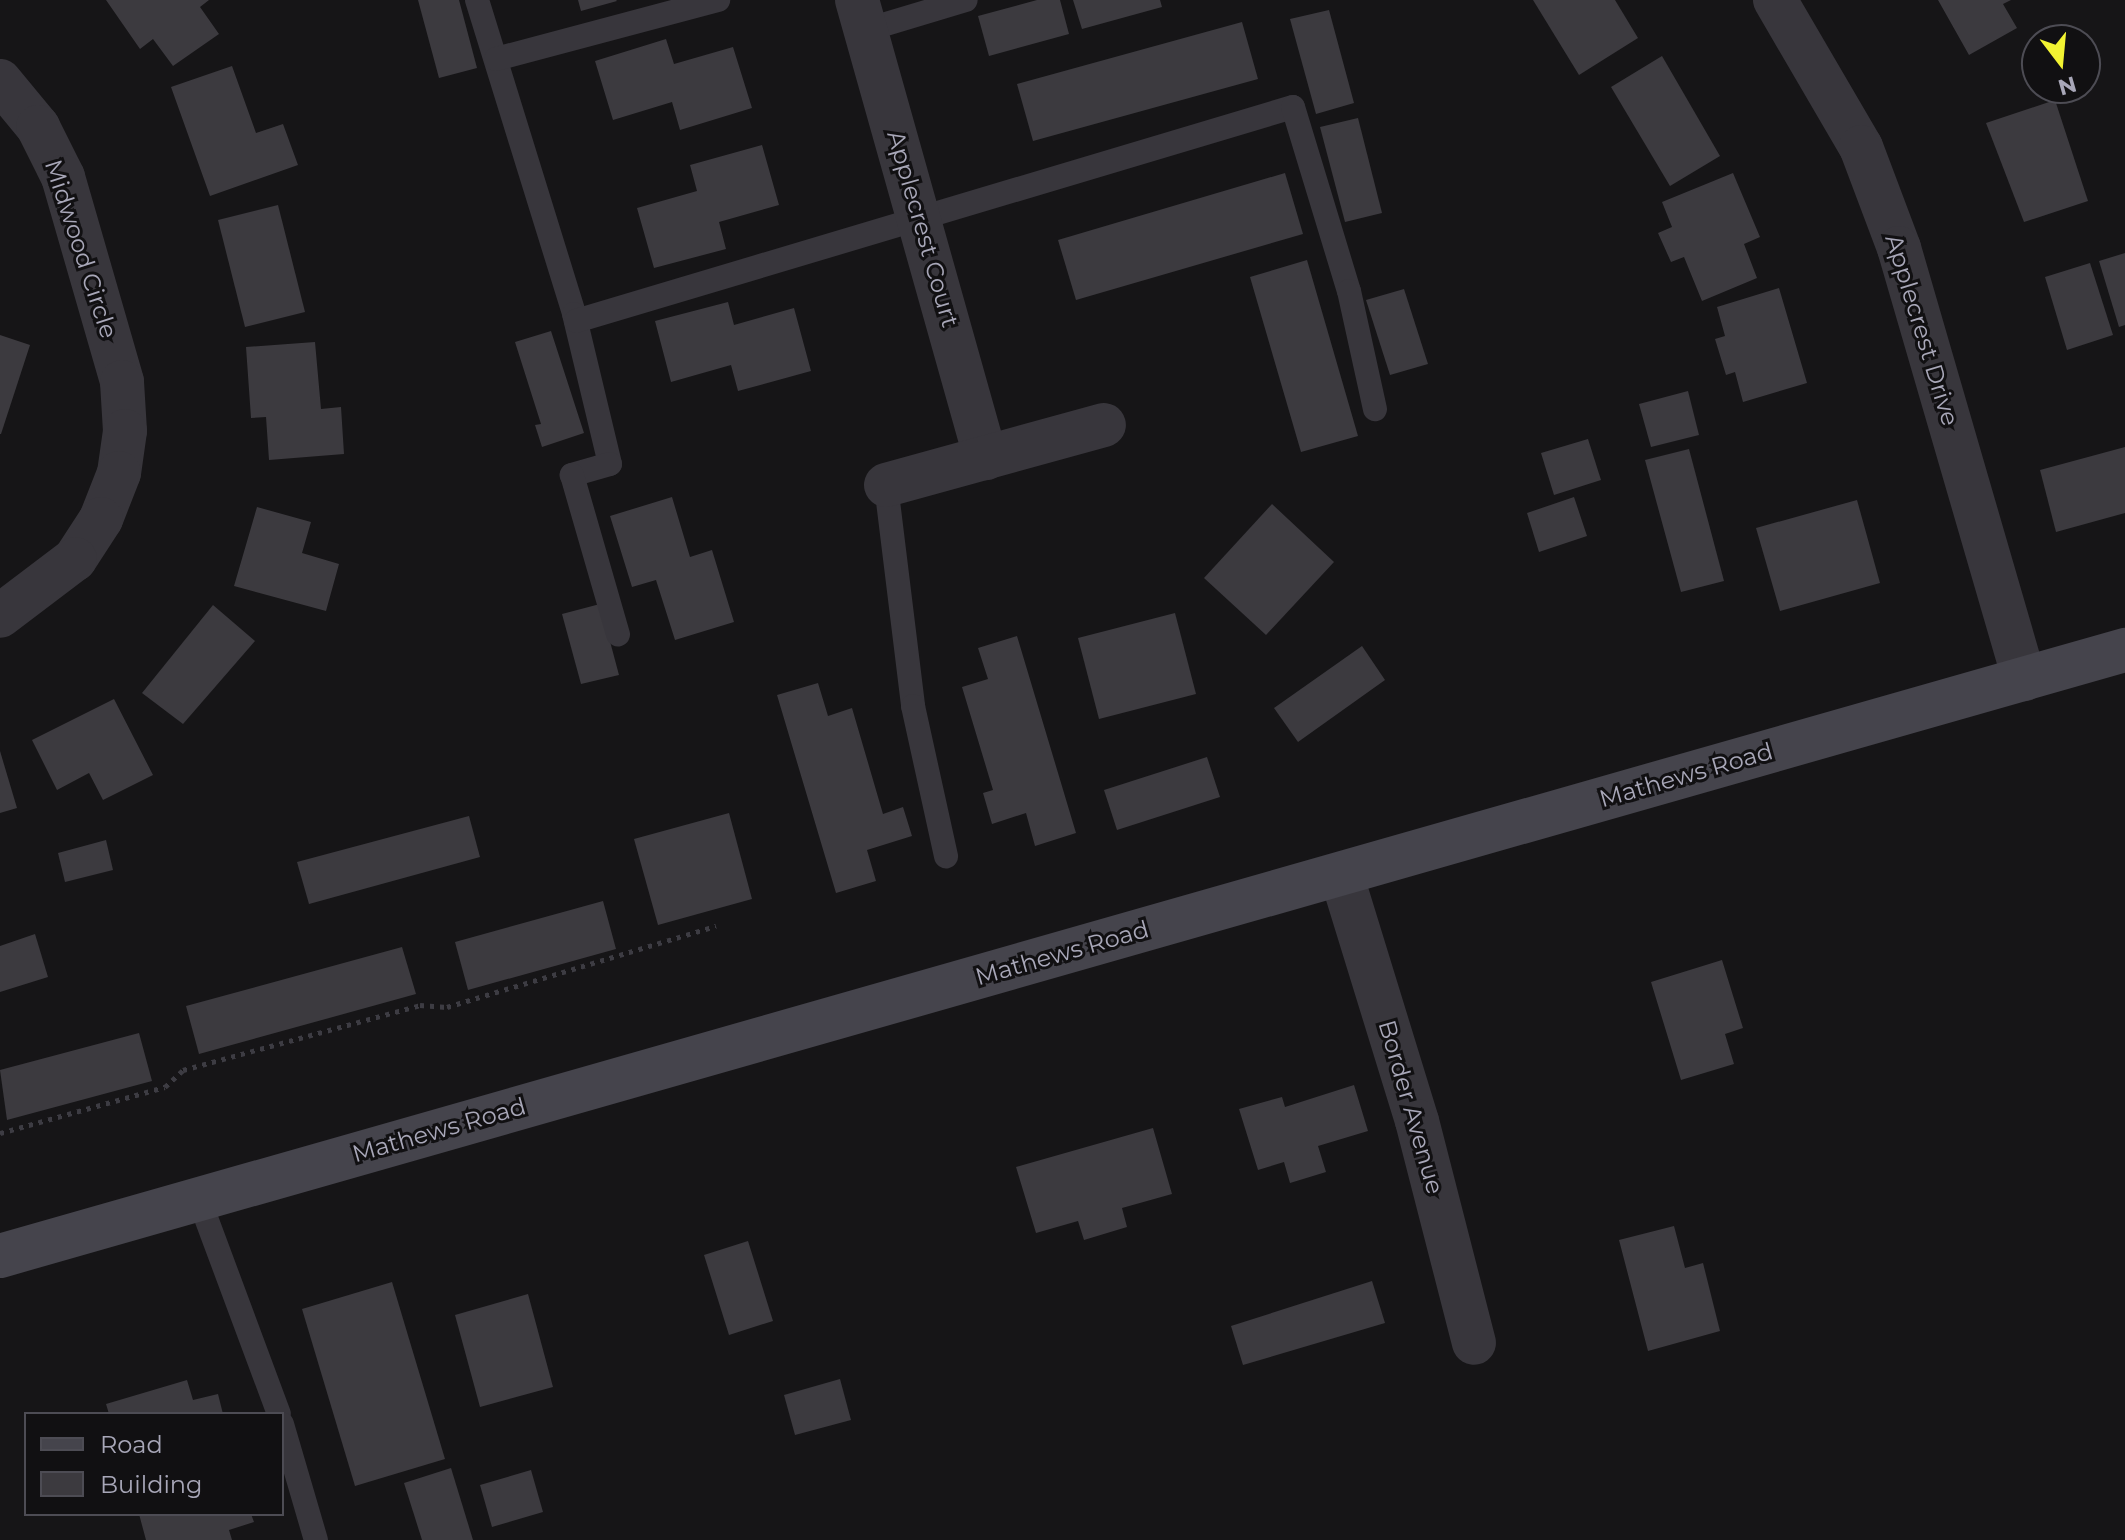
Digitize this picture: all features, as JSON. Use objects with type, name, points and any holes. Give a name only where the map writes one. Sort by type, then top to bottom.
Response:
[{"type":"street","name":"Applecrest Drive","points":[[1775,0],[1861,147],[1899,248],[2024,679]]},
{"type":"street","name":"Applecrest Court","points":[[862,15],[986,458]]},
{"type":"street","name":"Midwood Circle","points":[[0,81],[38,127],[63,177],[122,382],[125,431],[119,473],[101,519],[75,559],[0,616]]},
{"type":"street","points":[[886,485],[1104,425]]},
{"type":"street","name":"Mathews Road","points":[[0,1256],[2125,650]]},
{"type":"street","name":"Border Avenue","points":[[1341,874],[1417,1121],[1474,1343]]},
{"type":"lane","points":[[477,0],[576,321],[610,464],[572,475],[618,634]]},
{"type":"lane","points":[[496,59],[718,0]]},
{"type":"lane","points":[[862,15],[964,0]]},
{"type":"lane","points":[[576,321],[1293,107],[1349,291],[1375,409]]},
{"type":"lane","points":[[886,485],[913,706],[946,856]]},
{"type":"lane","points":[[199,1199],[278,1412]]},
{"type":"lane","points":[[284,1431],[316,1540]]},
{"type":"path","points":[[0,1133],[165,1087],[183,1070],[420,1005],[447,1007],[716,926]]},
{"type":"building","points":[[106,0],[209,0],[200,7],[219,34],[173,66],[153,39],[140,49]]},
{"type":"building","points":[[418,0],[459,0],[477,68],[439,78]]},
{"type":"building","points":[[578,0],[616,0],[617,1],[581,11]]},
{"type":"building","points":[[1037,0],[1060,0],[1069,34],[989,56],[978,16]]},
{"type":"building","points":[[1073,0],[1160,0],[1162,7],[1082,29]]},
{"type":"building","points":[[1533,0],[1615,0],[1638,38],[1579,75]]},
{"type":"building","points":[[1938,0],[2011,0],[2003,4],[2017,28],[1969,55]]},
{"type":"building","points":[[1329,10],[1354,103],[1316,114],[1290,19]]},
{"type":"building","points":[[1242,22],[1258,79],[1033,141],[1017,84]]},
{"type":"building","points":[[666,39],[674,64],[733,47],[752,108],[680,130],[672,102],[613,120],[595,61]]},
{"type":"building","points":[[1662,56],[1720,156],[1670,186],[1611,87]]},
{"type":"building","points":[[232,66],[256,133],[283,124],[298,165],[210,196],[171,87]]},
{"type":"building","points":[[2043,104],[2056,104],[2088,201],[2024,222],[1986,123]]},
{"type":"building","points":[[1358,118],[1382,213],[1345,222],[1320,127]]},
{"type":"building","points":[[762,145],[779,205],[719,222],[726,249],[654,268],[637,208],[697,191],[690,165]]},
{"type":"building","points":[[1285,173],[1303,234],[1076,300],[1058,240]]},
{"type":"building","points":[[1733,173],[1760,237],[1744,244],[1757,278],[1702,301],[1684,257],[1671,262],[1658,233],[1672,227],[1662,202]]},
{"type":"building","points":[[278,205],[305,312],[245,327],[218,220]]},
{"type":"building","points":[[2125,253],[2125,325],[2119,327],[2099,261]]},
{"type":"building","points":[[1307,260],[1358,436],[1301,452],[1250,277]]},
{"type":"building","points":[[2090,263],[2113,335],[2067,350],[2045,277]]},
{"type":"building","points":[[1779,288],[1807,383],[1743,402],[1735,372],[1726,375],[1715,339],[1725,336],[1717,307]]},
{"type":"building","points":[[1404,289],[1428,364],[1390,375],[1366,300]]},
{"type":"building","points":[[728,302],[734,325],[794,308],[811,371],[738,391],[731,365],[671,382],[655,321]]},
{"type":"building","points":[[551,331],[584,433],[542,447],[535,425],[541,424],[515,342]]},
{"type":"building","points":[[0,335],[30,345],[1,434],[0,434]]},
{"type":"building","points":[[315,342],[321,409],[341,407],[344,454],[269,460],[266,417],[251,418],[246,347]]},
{"type":"building","points":[[1688,391],[1699,435],[1651,447],[1639,404]]},
{"type":"building","points":[[1588,439],[1601,480],[1554,495],[1541,453]]},
{"type":"building","points":[[2125,447],[2125,513],[2056,532],[2040,470]]},
{"type":"building","points":[[1689,449],[1724,581],[1681,592],[1645,460]]},
{"type":"building","points":[[672,497],[690,557],[712,550],[734,622],[675,640],[656,580],[632,587],[610,516]]},
{"type":"building","points":[[1574,497],[1587,536],[1539,552],[1527,513]]},
{"type":"building","points":[[1857,500],[1880,583],[1780,611],[1756,528]]},
{"type":"building","points":[[1272,504],[1334,562],[1266,635],[1204,578]]},
{"type":"building","points":[[257,507],[311,522],[302,553],[339,564],[326,611],[234,586]]},
{"type":"building","points":[[600,604],[619,675],[581,684],[562,614]]},
{"type":"building","points":[[213,605],[255,641],[183,724],[142,693]]},
{"type":"building","points":[[1175,613],[1196,694],[1099,719],[1078,638]]},
{"type":"building","points":[[1017,636],[1076,833],[1035,846],[1026,813],[992,824],[983,793],[993,790],[962,687],[988,679],[978,648]]},
{"type":"building","points":[[1362,646],[1385,680],[1298,742],[1274,708]]},
{"type":"building","points":[[818,683],[828,716],[852,708],[883,814],[903,807],[912,836],[867,850],[876,881],[836,893],[777,695]]},
{"type":"building","points":[[114,699],[153,775],[103,800],[89,773],[57,790],[32,740]]},
{"type":"building","points":[[0,751],[17,808],[0,813]]},
{"type":"building","points":[[1207,757],[1220,797],[1117,830],[1104,790]]},
{"type":"building","points":[[729,813],[752,899],[658,925],[634,839]]},
{"type":"building","points":[[469,816],[480,857],[309,904],[297,862]]},
{"type":"building","points":[[106,840],[113,870],[65,882],[58,853]]},
{"type":"building","points":[[603,901],[616,949],[468,990],[455,942]]},
{"type":"building","points":[[35,934],[48,977],[0,992],[0,946]]},
{"type":"building","points":[[402,947],[416,994],[199,1054],[186,1006]]},
{"type":"building","points":[[1722,960],[1743,1028],[1725,1034],[1734,1064],[1681,1080],[1651,982]]},
{"type":"building","points":[[139,1033],[152,1081],[7,1120],[0,1070]]},
{"type":"building","points":[[1354,1085],[1368,1131],[1318,1146],[1326,1172],[1290,1183],[1284,1162],[1258,1170],[1239,1109],[1282,1097],[1285,1107]]},
{"type":"building","points":[[1153,1128],[1172,1194],[1122,1208],[1127,1227],[1084,1240],[1078,1221],[1036,1233],[1016,1167]]},
{"type":"building","points":[[1674,1226],[1685,1268],[1703,1263],[1720,1331],[1648,1351],[1619,1240]]},
{"type":"building","points":[[748,1241],[773,1321],[729,1335],[704,1255]]},
{"type":"building","points":[[1372,1281],[1385,1323],[1243,1365],[1231,1326]]},
{"type":"building","points":[[392,1282],[445,1459],[355,1486],[302,1309]]},
{"type":"building","points":[[528,1294],[553,1387],[480,1407],[455,1315]]},
{"type":"building","points":[[840,1379],[851,1420],[795,1435],[784,1395]]},
{"type":"building","points":[[187,1380],[193,1400],[218,1394],[222,1412],[108,1412],[106,1404]]},
{"type":"building","points":[[451,1468],[473,1540],[422,1540],[404,1483]]},
{"type":"building","points":[[531,1470],[543,1512],[492,1527],[480,1485]]},
{"type":"building","points":[[140,1516],[252,1516],[254,1522],[229,1530],[232,1540],[146,1540]]}]
